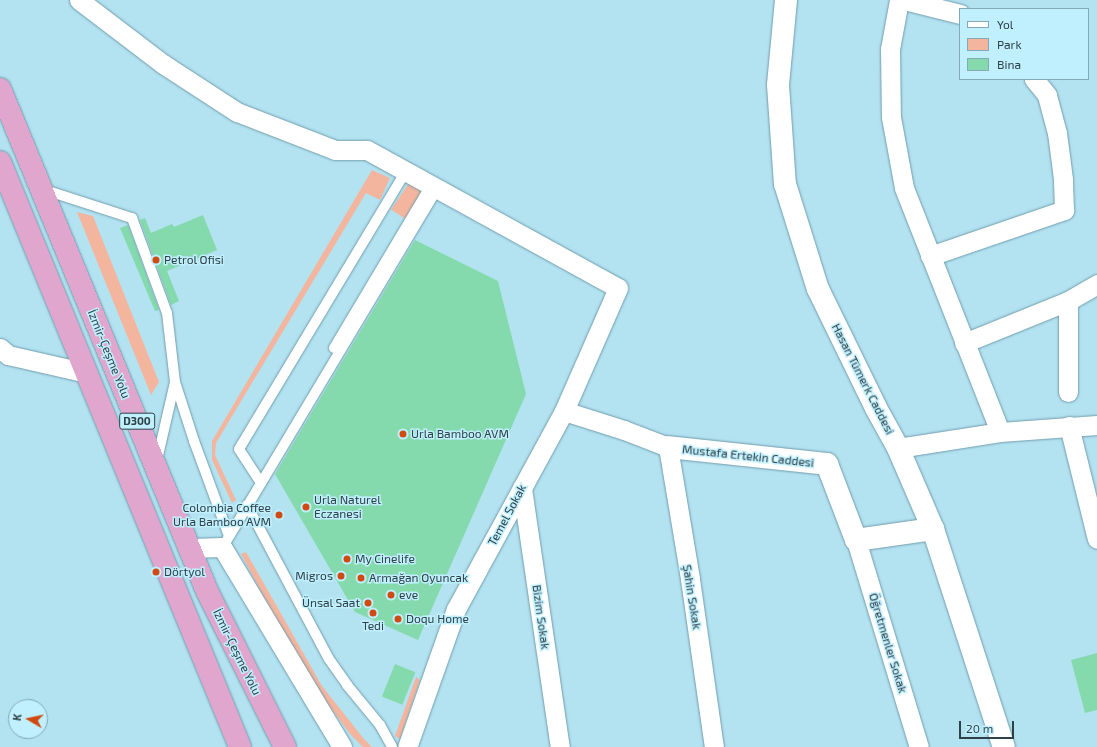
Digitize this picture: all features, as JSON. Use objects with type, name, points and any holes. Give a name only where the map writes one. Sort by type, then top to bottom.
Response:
[{"type":"highway","name":"İzmir-Çeşme Yolu","points":[[0,89],[207,591],[285,747]]},
{"type":"highway","name":"D300","points":[[0,162],[240,747]]},
{"type":"street","points":[[79,0],[163,64],[237,112],[335,150],[367,150],[434,187]]},
{"type":"street","name":"Hasan Tümerk Caddesi","points":[[786,0],[778,85],[785,184],[818,289],[876,408],[898,448],[933,529],[1004,747]]},
{"type":"street","points":[[900,0],[890,49],[891,117],[904,188],[1000,432]]},
{"type":"street","points":[[904,0],[959,14]]},
{"type":"street","points":[[930,256],[1064,210],[1063,179],[1057,133],[1047,95],[1035,80]]},
{"type":"street","name":"Temel Sokak","points":[[407,747],[456,608],[564,411],[618,288],[434,187]]},
{"type":"street","points":[[964,343],[1068,301],[1097,284]]},
{"type":"street","points":[[1068,301],[1068,392]]},
{"type":"street","points":[[0,348],[8,355],[87,373]]},
{"type":"street","name":"Mustafa Ertekin Caddesi","points":[[564,411],[624,430],[668,447],[827,464],[856,540]]},
{"type":"street","points":[[898,448],[1000,432],[1097,425]]},
{"type":"street","points":[[1068,426],[1097,539]]},
{"type":"street","name":"Şahin Sokak","points":[[668,447],[690,579],[714,747]]},
{"type":"street","name":"Bizim Sokak","points":[[522,488],[560,747]]},
{"type":"street","points":[[856,540],[933,529]]},
{"type":"street","name":"Öğretmenler Sokak","points":[[856,540],[919,747]]},
{"type":"street","points":[[190,548],[226,542],[342,747]]},
{"type":"lane","points":[[259,480],[239,449],[406,171]]},
{"type":"lane","points":[[226,542],[248,505],[259,480],[271,459],[434,187]]},
{"type":"lane","points":[[41,189],[132,218],[167,313],[175,382],[226,542]]},
{"type":"lane","points":[[155,465],[175,382]]},
{"type":"lane","points":[[248,505],[329,659],[347,685],[380,726],[392,747]]},
{"type":"green space","points":[[372,170],[390,178],[380,200],[366,193],[216,443],[215,455],[236,500],[232,503],[212,460],[212,441]]},
{"type":"green space","points":[[409,183],[424,193],[406,220],[391,210]]},
{"type":"green space","points":[[77,212],[93,216],[159,382],[151,395]]},
{"type":"green space","points":[[246,552],[322,686],[372,747],[363,747],[351,735],[305,674],[241,554]]},
{"type":"green space","points":[[416,677],[420,680],[400,739],[395,736]]},
{"type":"building","points":[[203,215],[217,250],[167,271],[179,301],[171,305],[140,220],[145,218],[151,233],[172,224],[174,227]]},
{"type":"building","points":[[128,225],[159,310],[155,311],[120,228]]},
{"type":"building","name":"Urla Bamboo AVM","points":[[415,240],[498,281],[526,394],[418,640],[355,612],[275,474]]},
{"type":"building","points":[[1097,653],[1097,710],[1085,713],[1071,660]]},
{"type":"building","points":[[395,664],[415,672],[402,705],[382,696]]},
{"type":"place","name":"Petrol Ofisi","points":[[156,260]]},
{"type":"place","name":"Urla Bamboo AVM","points":[[403,434]]},
{"type":"place","name":"Urla Naturel Eczanesi","points":[[306,507]]},
{"type":"place","name":"Colombia Coffee Urla Bamboo AVM","points":[[279,515]]},
{"type":"place","name":"My Cinelife","points":[[347,559]]},
{"type":"place","name":"Dörtyol","points":[[156,572]]},
{"type":"place","name":"Migros","points":[[341,576]]},
{"type":"place","name":"Armağan Oyuncak","points":[[361,578]]},
{"type":"place","name":"eve","points":[[391,595]]},
{"type":"place","name":"Ünsal Saat","points":[[368,603]]},
{"type":"place","name":"Tedi","points":[[373,613]]},
{"type":"place","name":"Doqu Home","points":[[398,619]]}]
